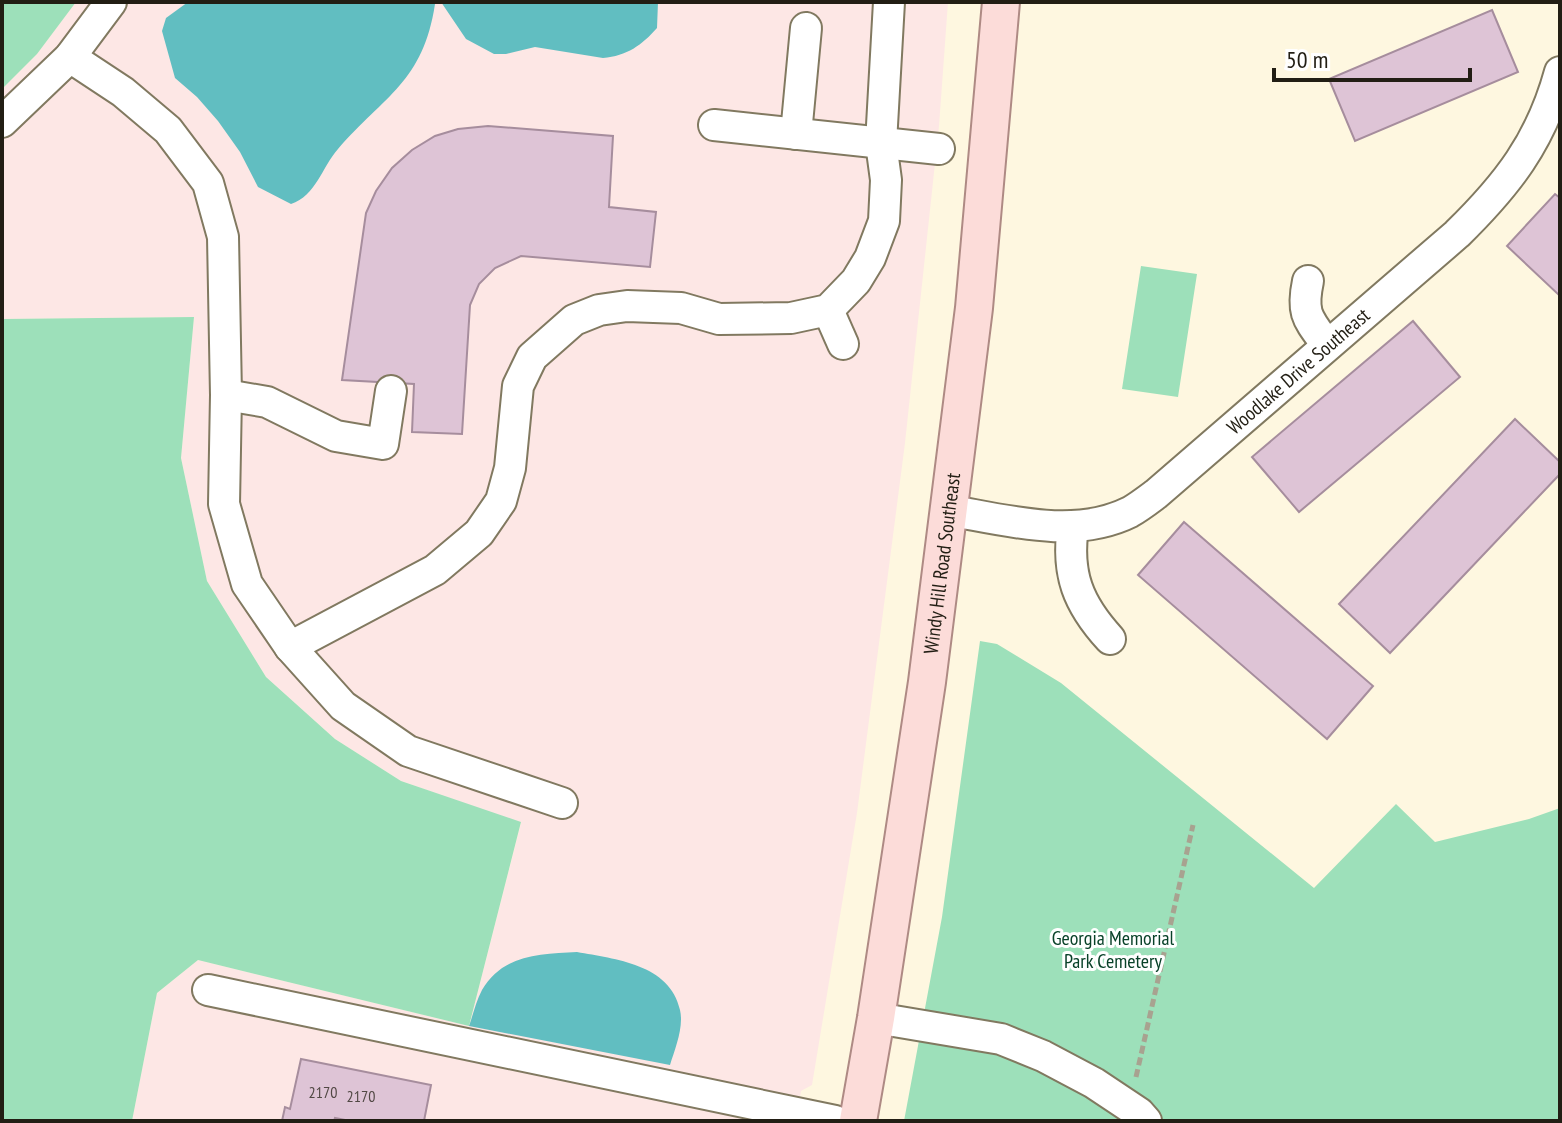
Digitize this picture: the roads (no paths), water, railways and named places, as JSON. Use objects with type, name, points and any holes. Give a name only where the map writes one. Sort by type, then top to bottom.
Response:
[{"type":"main road","name":"Windy Hill Road Southeast","points":[[858,1121],[927,682],[974,308],[1001,2]]},
{"type":"street","points":[[2,122],[70,57],[111,2]]},
{"type":"street","points":[[290,647],[435,570],[479,533],[501,501],[510,468],[518,386],[532,357],[574,320],[599,310],[627,306],[681,308],[719,319],[747,320],[791,318],[828,310],[870,258],[884,221],[886,180],[881,143],[889,2]]},
{"type":"street","points":[[796,134],[806,28]]},
{"type":"street","points":[[70,57],[123,92],[168,130],[208,183],[223,237],[226,395],[224,504],[247,584],[290,647],[343,706],[408,751],[562,803]]},
{"type":"street","name":"Woodlake Drive Southeast","points":[[947,510],[1052,526],[1073,526],[1114,518],[1149,499],[1251,414],[1493,199],[1526,156],[1546,115],[1560,72]]},
{"type":"street","points":[[714,125],[939,149]]},
{"type":"street","points":[[1308,281],[1303,303],[1312,325],[1327,345]]},
{"type":"street","points":[[828,310],[843,344]]},
{"type":"street","points":[[226,395],[267,402],[336,436],[383,444],[391,391]]},
{"type":"street","points":[[1073,526],[1069,551],[1076,586],[1089,616],[1110,639]]},
{"type":"street","points":[[208,990],[759,1113],[835,1121]]},
{"type":"street","points":[[876,1018],[1001,1039],[1068,1070],[1137,1114]]},
{"type":"water","points":[[188,2],[435,4],[421,52],[400,86],[332,156],[307,195],[291,204],[258,187],[240,152],[218,121],[175,78],[162,31],[166,18]]},
{"type":"water","points":[[441,2],[658,2],[657,28],[633,49],[612,57],[535,47],[494,54],[466,39]]},
{"type":"water","points":[[577,952],[639,966],[665,983],[674,995],[681,1017],[670,1065],[469,1026],[482,990],[500,969],[536,955]]},
{"type":"park label","name":"Georgia Memorial Park Cemetery","points":[[1113,950]]}]
